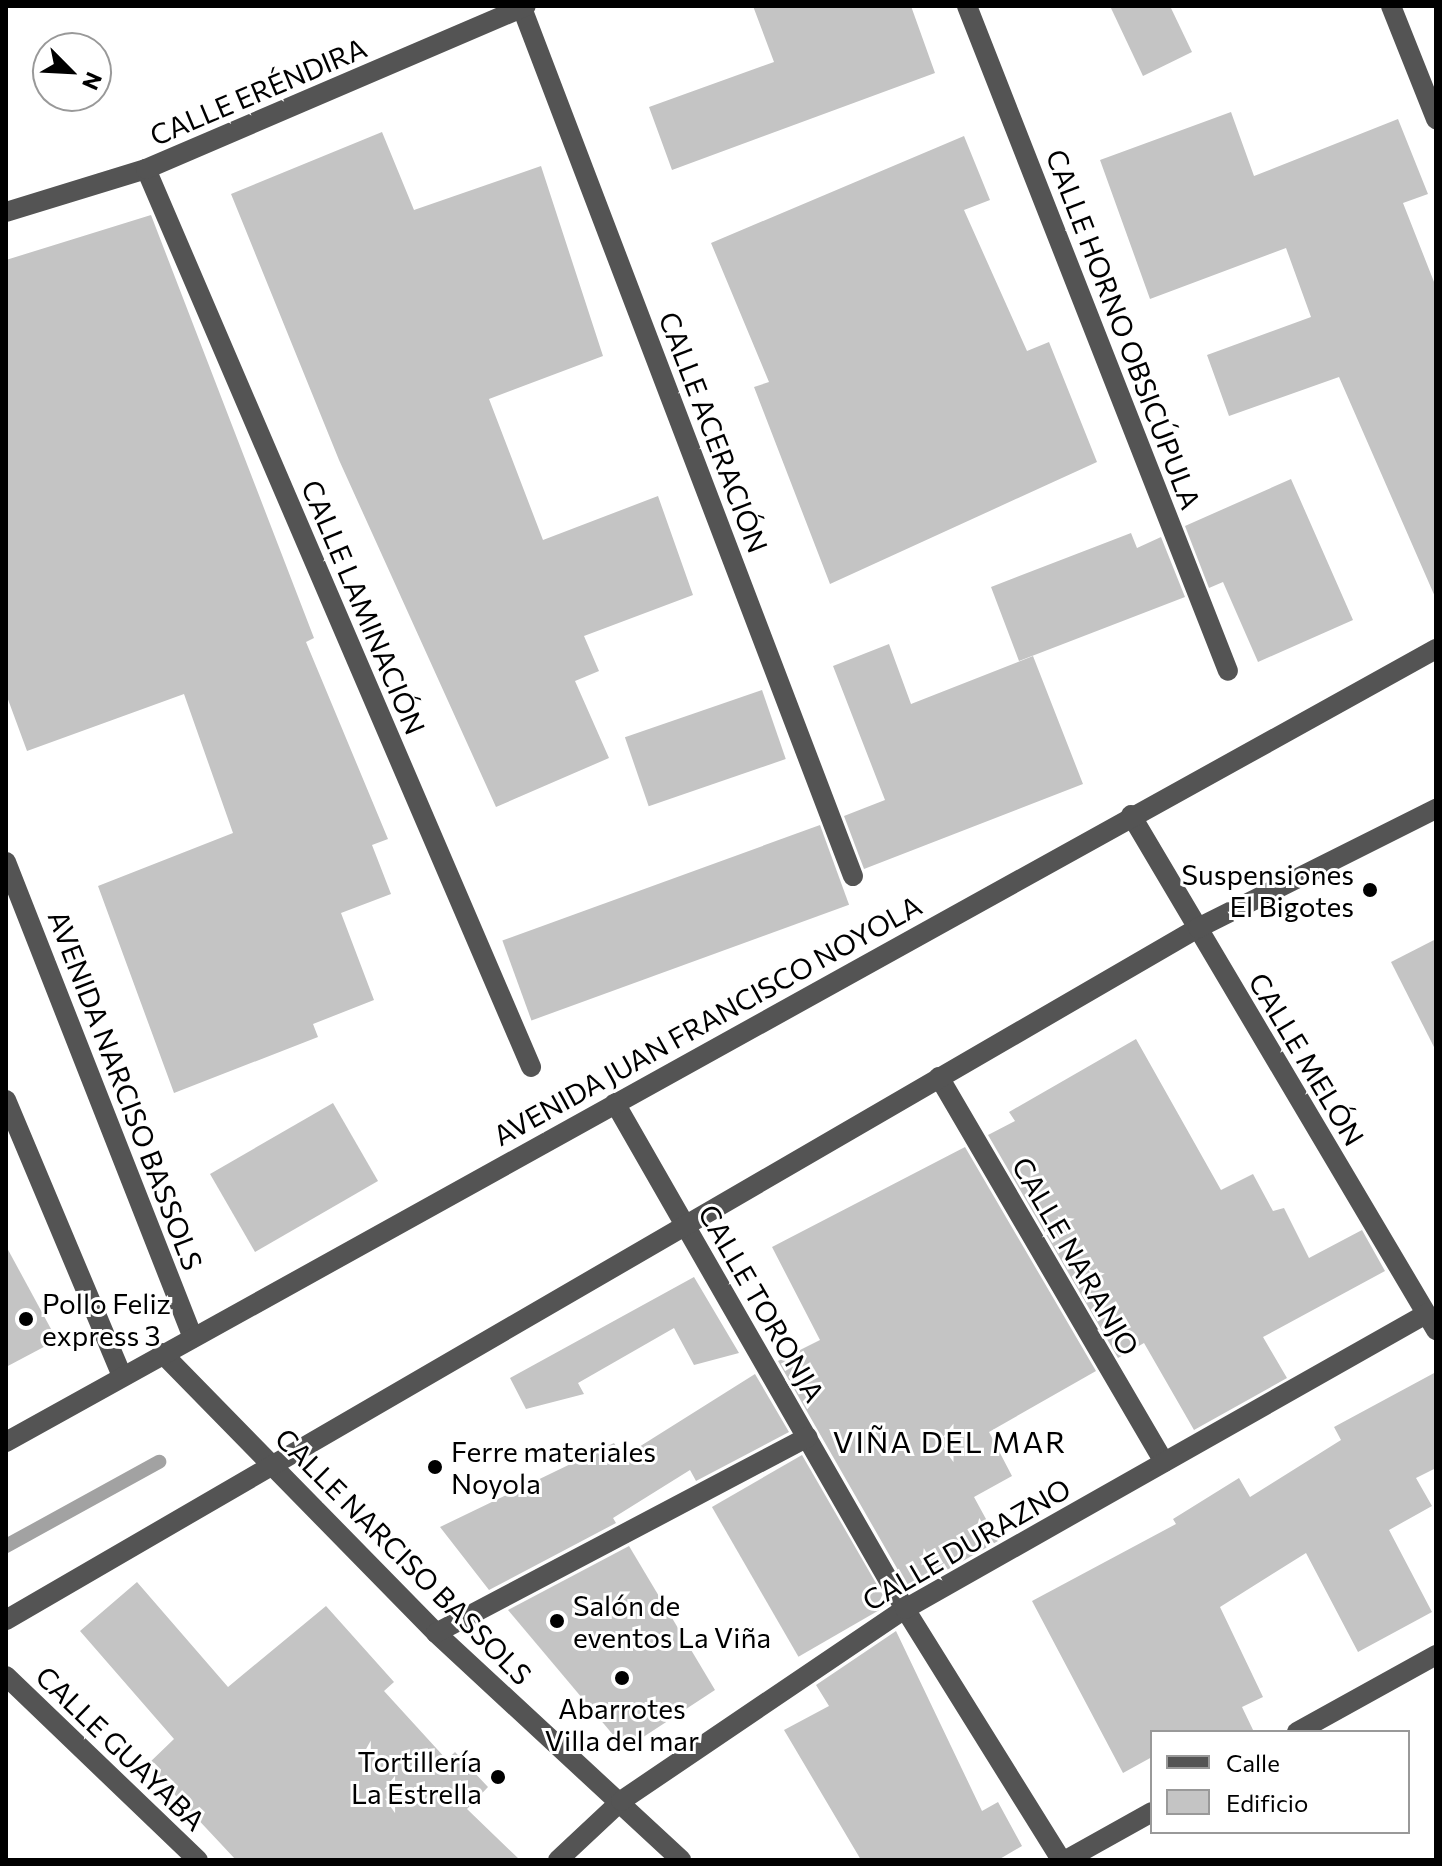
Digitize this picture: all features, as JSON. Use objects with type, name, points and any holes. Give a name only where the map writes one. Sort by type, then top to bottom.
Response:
[{"type":"street","name":"CALLE HORNO OBSICÚPULA","points":[[967,6],[1228,671]]},
{"type":"street","points":[[1391,6],[1436,119]]},
{"type":"street","name":"CALLE ERÉNDIRA","points":[[6,212],[146,169],[524,7]]},
{"type":"street","name":"CALLE ACERACIÓN","points":[[524,7],[853,876]]},
{"type":"street","name":"CALLE LAMINACIÓN","points":[[146,169],[531,1067]]},
{"type":"street","name":"AVENIDA JUAN FRANCISCO NOYOLA","points":[[6,1442],[121,1374],[193,1338],[1131,815],[1436,649]]},
{"type":"street","points":[[6,1620],[1198,928],[1436,809]]},
{"type":"street","name":"CALLE MELÓN","points":[[1131,815],[1431,1322]]},
{"type":"street","name":"AVENIDA NARCISO BASSOLS","points":[[6,862],[193,1338]]},
{"type":"street","name":"CALLE NARANJO","points":[[939,1077],[1164,1462]]},
{"type":"street","points":[[6,1100],[121,1374]]},
{"type":"street","name":"CALLE TORONJA","points":[[615,1103],[905,1609],[1063,1860]]},
{"type":"street","name":"CALLE DURAZNO","points":[[558,1860],[621,1801],[905,1609],[1164,1462],[1431,1322]]},
{"type":"street","name":"CALLE NARCISO BASSOLS","points":[[162,1353],[436,1633],[621,1801],[681,1860]]},
{"type":"street","points":[[436,1633],[807,1437]]},
{"type":"street","points":[[1301,1730],[1436,1655]]},
{"type":"street","name":"CALLE GUAYABA","points":[[6,1676],[198,1860]]},
{"type":"street","points":[[1063,1860],[1150,1813]]},
{"type":"building","points":[[753,6],[911,6],[935,73],[672,170],[649,107],[774,62]]},
{"type":"building","points":[[1110,6],[1170,6],[1192,52],[1143,76]]},
{"type":"building","points":[[1231,112],[1254,176],[1398,119],[1428,194],[1403,203],[1436,287],[1436,599],[1339,377],[1229,416],[1207,355],[1311,317],[1286,248],[1150,299],[1100,160]]},
{"type":"building","points":[[382,132],[414,210],[541,166],[603,356],[489,399],[543,540],[658,496],[693,595],[584,636],[599,671],[575,681],[609,758],[496,807],[339,460],[231,194]]},
{"type":"building","points":[[964,136],[990,200],[964,210],[1027,351],[1049,342],[1097,462],[830,584],[754,387],[769,382],[711,243]]},
{"type":"building","points":[[151,215],[314,638],[306,642],[388,839],[372,845],[391,894],[341,913],[374,1000],[313,1024],[318,1037],[174,1093],[98,886],[233,833],[184,694],[27,751],[6,694],[6,260]]},
{"type":"building","points":[[1291,479],[1353,620],[1258,662],[1223,582],[1209,588],[1185,526]]},
{"type":"building","points":[[1131,533],[1137,548],[1161,537],[1185,597],[1019,661],[991,587]]},
{"type":"building","points":[[889,644],[911,704],[1033,656],[1083,784],[864,869],[844,816],[885,800],[833,666]]},
{"type":"building","points":[[762,690],[786,759],[649,806],[625,737]]},
{"type":"building","points":[[820,825],[849,905],[531,1020],[502,941]]},
{"type":"building","points":[[1436,939],[1436,1051],[1391,962]]},
{"type":"building","points":[[1136,1039],[1221,1190],[1253,1174],[1273,1211],[1284,1208],[1309,1258],[1362,1230],[1385,1271],[1263,1337],[1287,1378],[1194,1430],[1144,1343],[1118,1358],[988,1135],[1015,1121],[1009,1112]]},
{"type":"building","points":[[333,1103],[378,1181],[255,1252],[210,1174]]},
{"type":"building","points":[[965,1147],[1096,1371],[989,1432],[1012,1476],[974,1497],[998,1541],[910,1591],[778,1361],[820,1340],[772,1247]]},
{"type":"building","name":"Pollo Feliz express 3","points":[[6,1246],[57,1340],[6,1367]]},
{"type":"building","points":[[694,1277],[739,1353],[694,1365],[674,1328],[578,1383],[584,1394],[526,1409],[510,1378]]},
{"type":"building","points":[[1436,1372],[1436,1468],[1416,1478],[1432,1506],[1389,1530],[1432,1612],[1358,1652],[1306,1553],[1220,1607],[1263,1697],[1242,1707],[1253,1730],[1150,1730],[1150,1758],[1123,1773],[1032,1601],[1176,1524],[1173,1519],[1239,1478],[1250,1497],[1341,1440],[1334,1427]]},
{"type":"building","points":[[755,1374],[789,1432],[696,1481],[690,1470],[613,1518],[616,1523],[489,1590],[440,1527],[614,1443],[623,1457]]},
{"type":"building","points":[[802,1455],[888,1605],[798,1657],[712,1507]]},
{"type":"building","points":[[629,1546],[715,1690],[625,1749],[508,1610]]},
{"type":"building","points":[[137,1582],[228,1687],[326,1606],[394,1682],[384,1691],[447,1760],[455,1752],[488,1787],[467,1809],[520,1860],[236,1860],[147,1765],[174,1739],[80,1631]]},
{"type":"building","points":[[896,1631],[982,1811],[998,1802],[1022,1846],[998,1860],[861,1860],[784,1730],[829,1706],[816,1685]]},
{"type":"waterway","points":[[6,1546],[159,1462]]},
{"type":"place","name":"Suspensiones El Bigotes","points":[[1370,890]]},
{"type":"place","name":"Pollo Feliz express 3","points":[[26,1319]]},
{"type":"place","name":"Ferre materiales Noyola","points":[[435,1467]]},
{"type":"place","name":"Salón de eventos La Viña","points":[[557,1621]]},
{"type":"place","name":"Abarrotes Villa del mar","points":[[622,1678]]},
{"type":"place","name":"Tortillería La Estrella","points":[[498,1777]]},
{"type":"district","name":"VIÑA DEL MAR","points":[[950,1441]]}]
